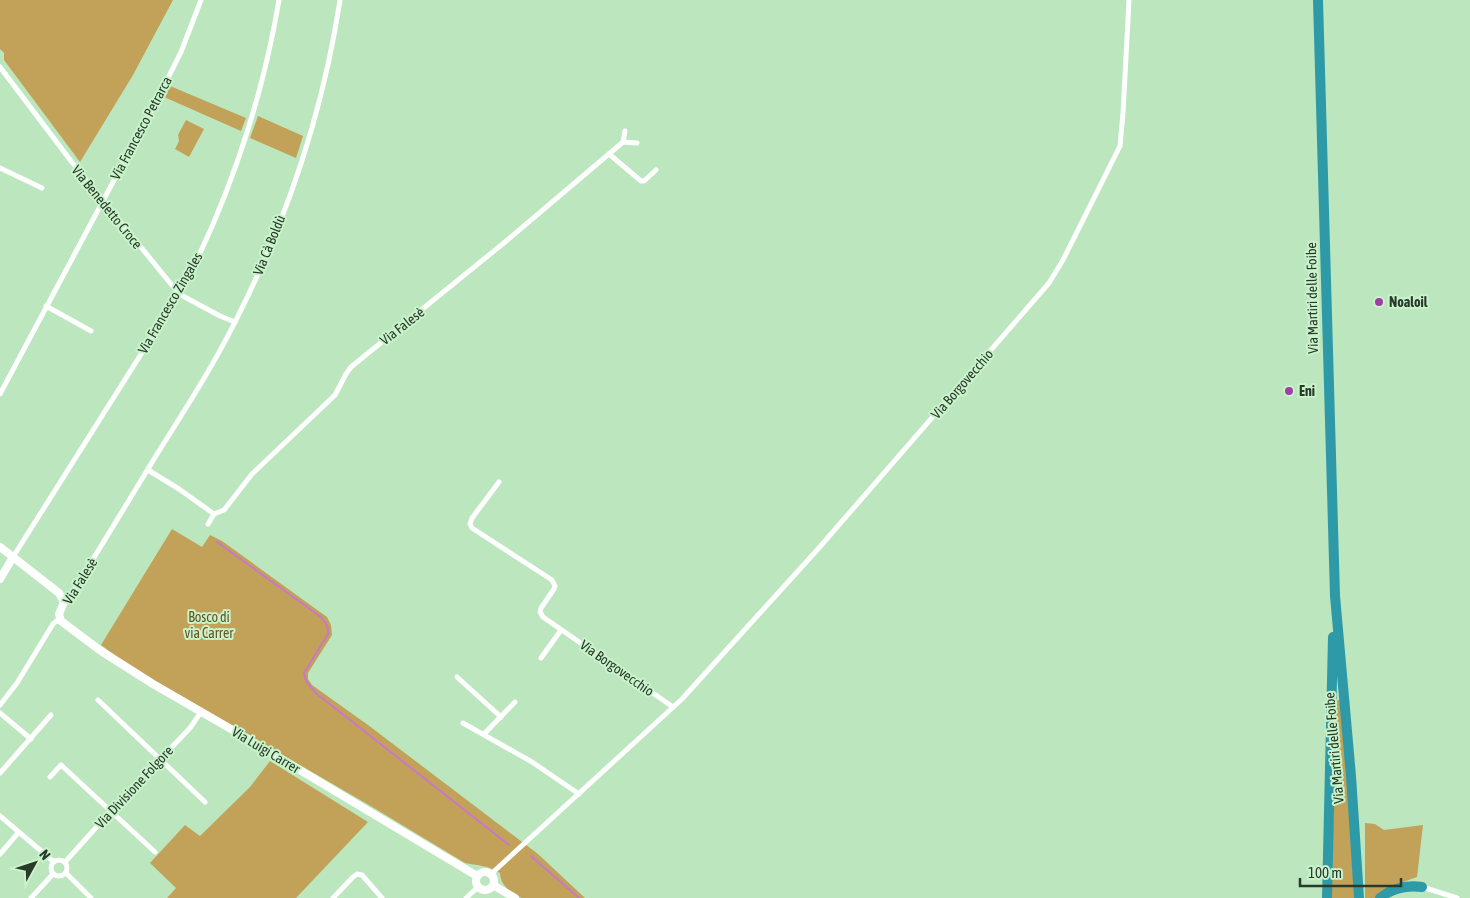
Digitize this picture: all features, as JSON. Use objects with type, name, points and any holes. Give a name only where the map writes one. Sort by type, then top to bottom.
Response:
[{"type":"highway","name":"Via Martiri delle Foibe","points":[[1318,0],[1335,596],[1351,776],[1359,898]]},
{"type":"highway","name":"Via Martiri delle Foibe","points":[[1327,898],[1335,596]]},
{"type":"highway","points":[[1380,898],[1390,891],[1400,888],[1422,887]]},
{"type":"street","name":"Via Francesco Petrarca","points":[[0,394],[181,52],[201,0]]},
{"type":"street","name":"Via Francesco Zingales","points":[[0,579],[179,294],[196,262],[224,198],[242,149],[263,78],[279,0]]},
{"type":"street","name":"Via Cà Boldù","points":[[148,470],[209,370],[235,322],[275,234],[297,171],[320,94],[340,0]]},
{"type":"street","name":"Via Borgovecchio","points":[[491,874],[673,707],[818,549],[1035,300],[1055,273],[1120,146],[1129,0]]},
{"type":"street","name":"Via Benedetto Croce","points":[[0,67],[102,201],[179,294],[235,322]]},
{"type":"street","points":[[625,131],[623,142],[637,143]]},
{"type":"street","name":"Via Falesè","points":[[208,524],[214,514],[224,510],[252,474],[335,395],[351,367],[425,308],[623,142]]},
{"type":"street","points":[[609,154],[640,181],[644,181],[656,170]]},
{"type":"street","points":[[0,168],[42,188]]},
{"type":"street","points":[[46,306],[91,331]]},
{"type":"street","points":[[148,470],[214,514]]},
{"type":"street","name":"Via Falesè","points":[[0,705],[11,692],[53,624],[60,618],[59,614],[64,602],[75,588],[148,470]]},
{"type":"street","name":"Via Borgovecchio","points":[[499,482],[472,518],[470,524],[472,528],[552,580],[554,590],[540,612],[543,617],[673,707]]},
{"type":"street","points":[[0,547],[59,593],[64,602]]},
{"type":"street","name":"Via Luigi Carrer","points":[[60,618],[65,625],[116,661],[477,876]]},
{"type":"street","points":[[541,658],[561,630]]},
{"type":"street","points":[[456,677],[502,716]]},
{"type":"street","points":[[98,700],[204,802]]},
{"type":"street","points":[[484,734],[515,702]]},
{"type":"street","points":[[0,712],[31,739]]},
{"type":"street","name":"Via Divisione Folgore","points":[[65,862],[190,728],[201,712]]},
{"type":"street","points":[[0,773],[52,715]]},
{"type":"street","points":[[463,723],[532,762],[579,794]]},
{"type":"street","points":[[50,777],[61,765],[155,852]]},
{"type":"street","points":[[0,816],[54,862]]},
{"type":"street","points":[[0,854],[18,833]]},
{"type":"street","points":[[58,860],[65,862],[68,866],[66,873],[61,876],[54,874],[51,867],[54,862],[58,860]]},
{"type":"street","points":[[478,887],[477,876],[483,872],[491,874],[494,880],[493,885]]},
{"type":"street","points":[[66,873],[91,898]]},
{"type":"street","points":[[31,898],[54,874]]},
{"type":"street","points":[[333,898],[357,874],[362,875],[382,898]]},
{"type":"street","points":[[478,887],[485,890],[493,885]]},
{"type":"street","points":[[493,885],[515,898]]},
{"type":"street","points":[[466,898],[478,887]]},
{"type":"street","points":[[1422,887],[1457,898]]},
{"type":"green space","points":[[0,0],[173,0],[133,75],[80,162],[4,60],[4,53],[0,49]]},
{"type":"green space","points":[[170,86],[246,118],[241,131],[164,97]]},
{"type":"green space","points":[[258,116],[303,136],[296,158],[250,138]]},
{"type":"green space","points":[[186,120],[204,129],[189,157],[175,149],[179,141],[178,135]]},
{"type":"green space","name":"Bosco di via Carrer","points":[[172,529],[202,547],[210,535],[222,541],[327,617],[331,625],[332,635],[308,673],[308,679],[312,685],[368,725],[538,854],[585,898],[522,898],[518,896],[504,885],[500,873],[487,867],[465,863],[131,667],[101,645]]},
{"type":"green space","points":[[1340,700],[1357,898],[1330,898],[1334,805],[1335,702]]},
{"type":"green space","points":[[270,761],[368,822],[296,898],[167,898],[176,888],[150,863],[185,825],[200,836],[250,787]]},
{"type":"green space","points":[[1365,823],[1375,824],[1384,830],[1423,825],[1417,877],[1390,888],[1375,898],[1365,898]]},
{"type":"waterway","points":[[217,542],[321,617],[325,622],[328,634],[304,673],[306,681],[317,694],[509,845]]},
{"type":"waterway","points":[[531,856],[579,898]]},
{"type":"place","name":"Noaloil","points":[[1379,302]]},
{"type":"place","name":"Eni","points":[[1289,391]]}]
